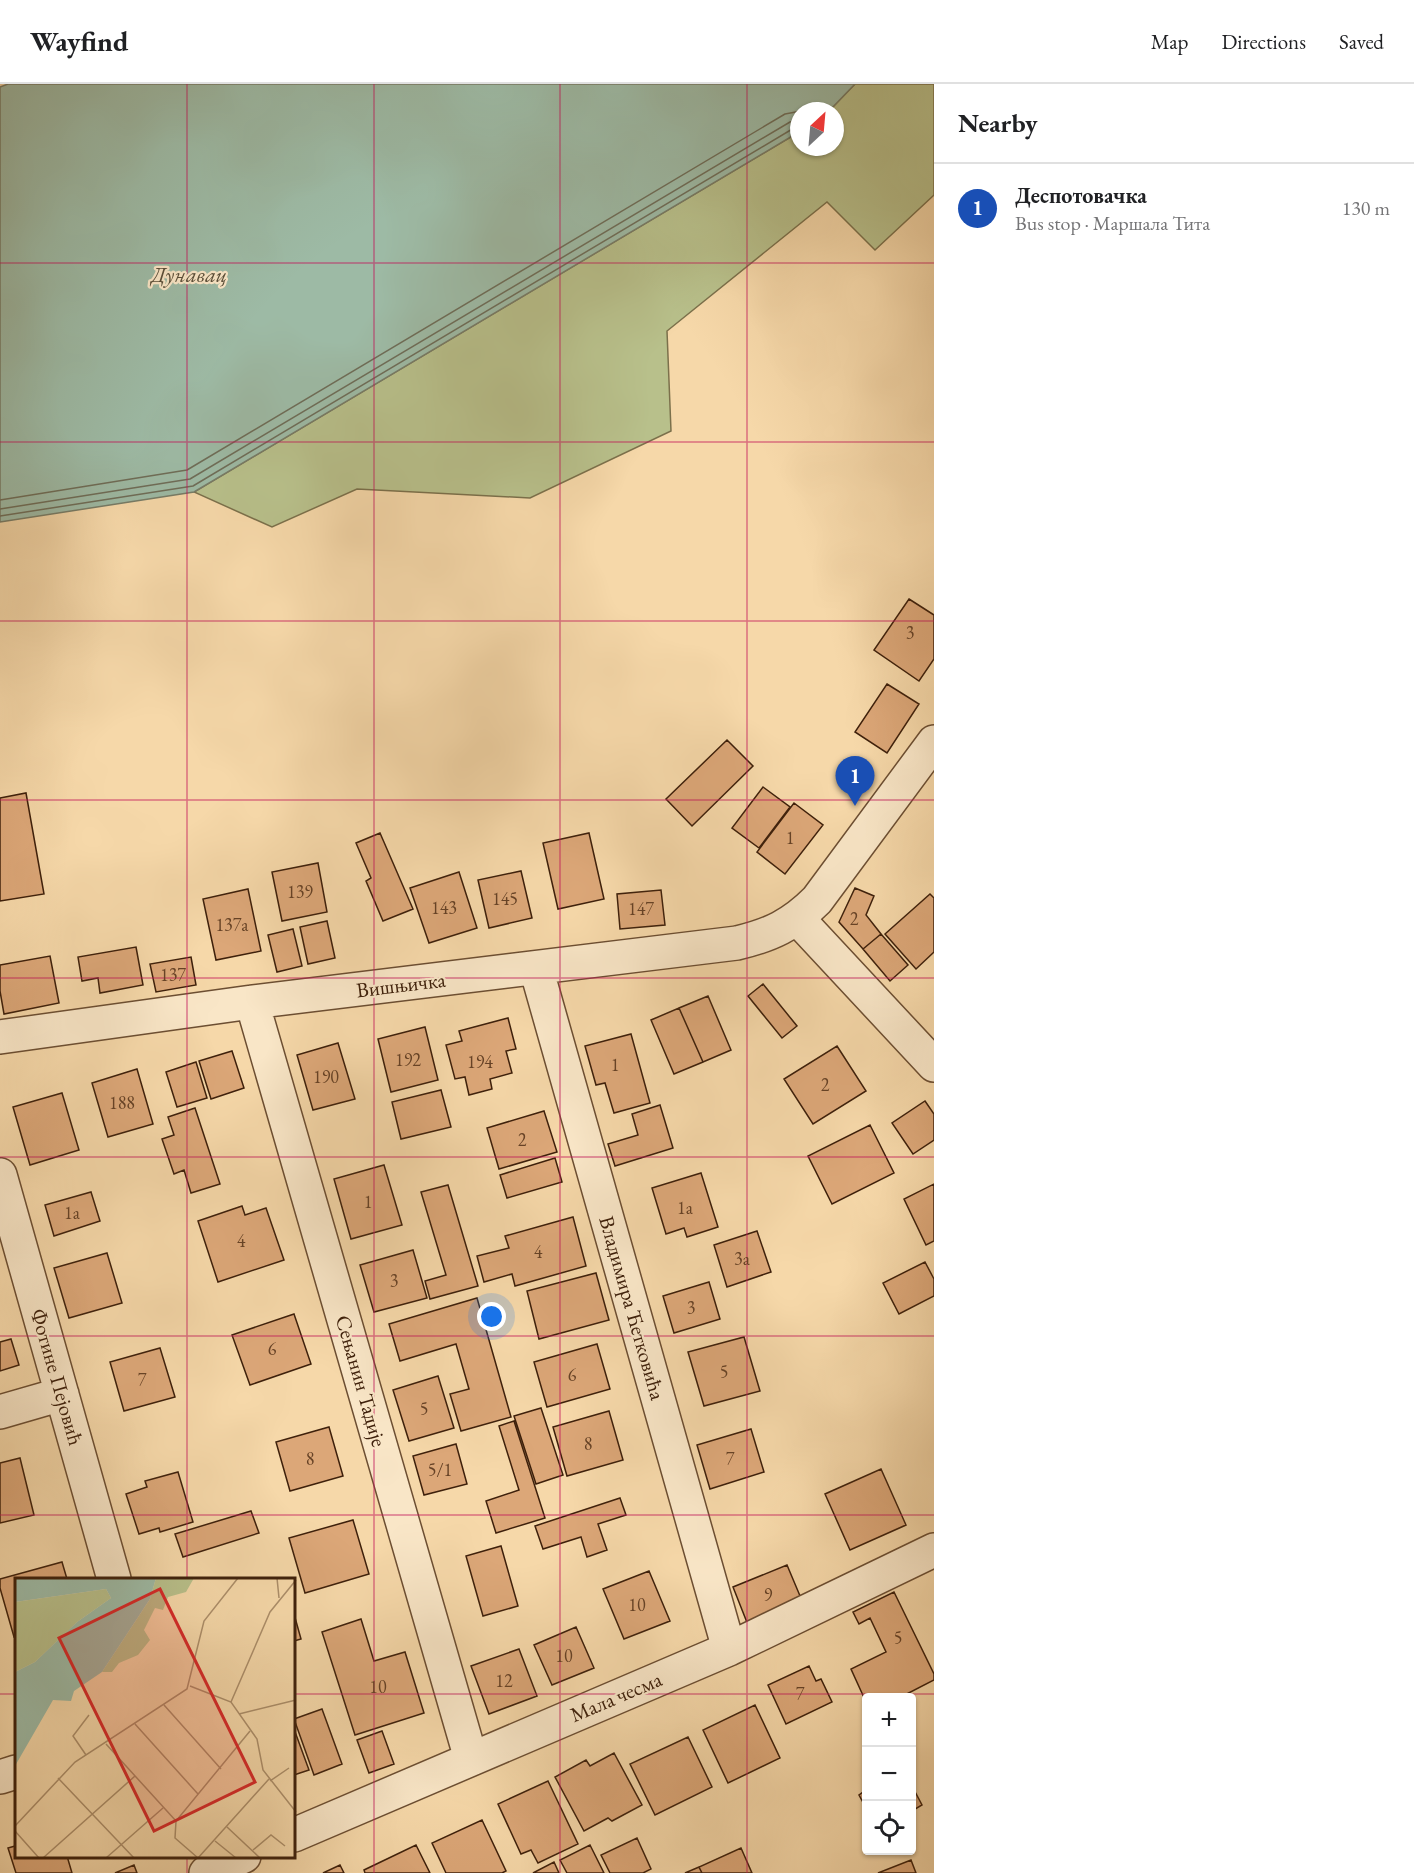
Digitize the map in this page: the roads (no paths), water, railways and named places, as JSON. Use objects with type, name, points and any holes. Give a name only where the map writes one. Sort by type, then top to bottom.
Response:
[{"type":"street","name":"Вишњичка","points":[[0,1037],[252,1002],[737,943],[770,934],[798,919],[817,900],[934,742]]},
{"type":"street","points":[[798,919],[934,1065]]},
{"type":"street","name":"Владимира Ћетковића","points":[[536,968],[729,1649]]},
{"type":"street","name":"Сењанин Тадије","points":[[252,1002],[471,1759]]},
{"type":"street","name":"Фотине Пејовић","points":[[0,1175],[114,1578]]},
{"type":"street","points":[[0,1412],[62,1394]]},
{"type":"street","name":"Мала чесма","points":[[296,1834],[729,1649],[934,1550]]},
{"type":"street","points":[[0,1777],[15,1772]]},
{"type":"street","points":[[198,1858],[205,1873],[242,1858]]},
{"type":"water","name":"Дунавац","points":[[8,84],[855,84],[838,102],[790,102],[790,137],[194,492],[0,522],[0,87]]},
{"type":"place","name":"Деспотовачка","points":[[855,806]]}]
